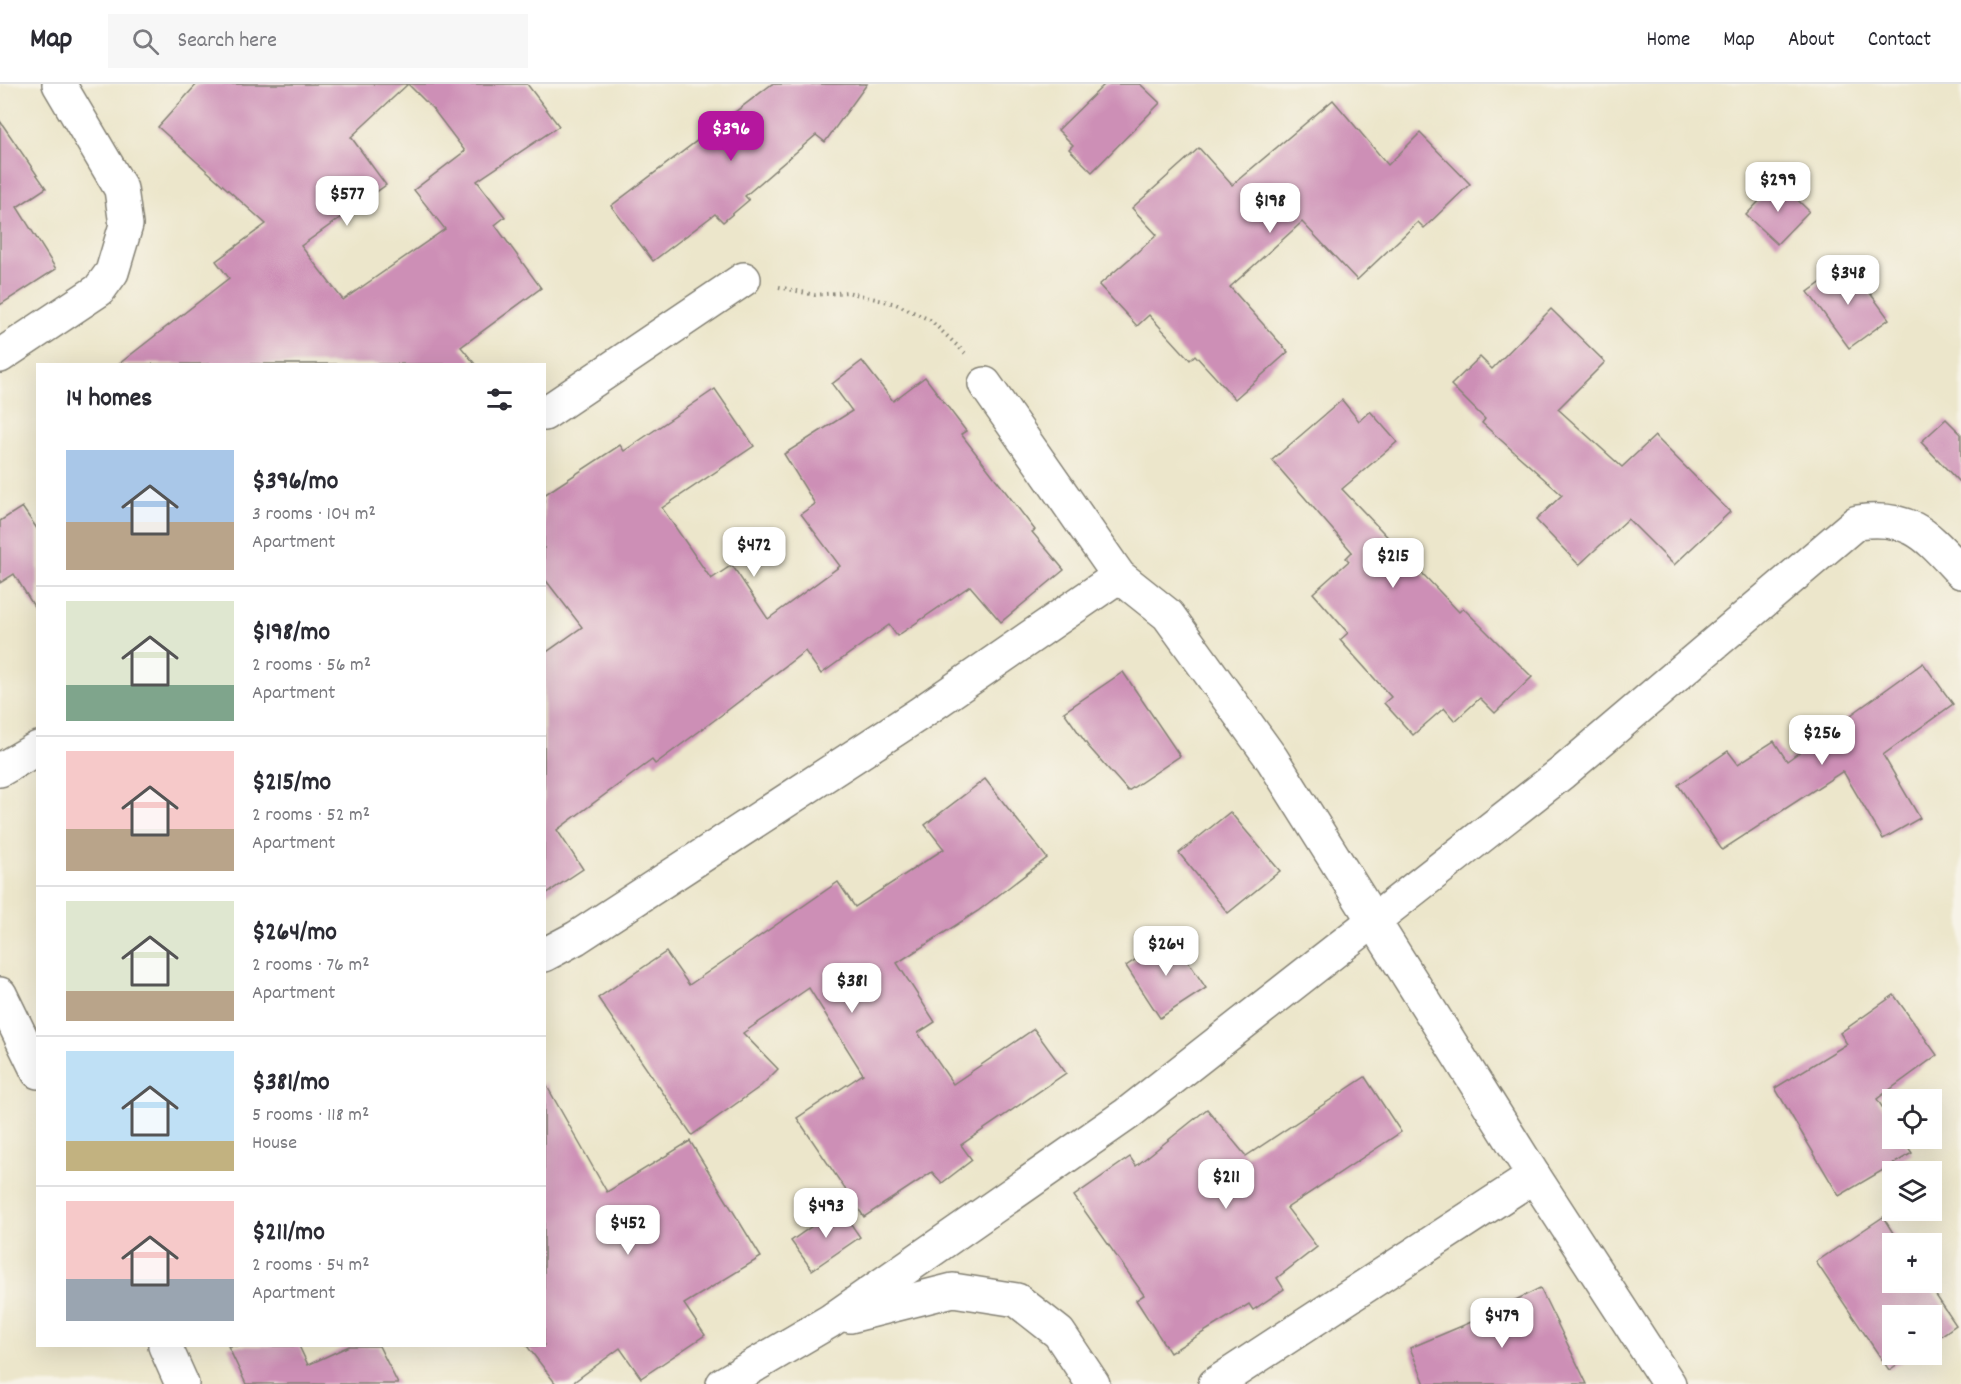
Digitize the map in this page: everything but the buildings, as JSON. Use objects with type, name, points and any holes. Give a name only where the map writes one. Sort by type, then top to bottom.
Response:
[{"type":"street","points":[[0,356],[99,290],[112,272],[126,225],[121,189],[59,84]]},
{"type":"street","points":[[546,413],[744,279]]},
{"type":"street","points":[[985,384],[1119,576],[1168,615],[1272,759],[1534,1176],[1669,1384]]},
{"type":"street","points":[[723,1384],[830,1321],[1126,1114],[1562,772],[1857,522],[1882,519],[1903,524],[1924,534],[1961,572]]},
{"type":"street","points":[[546,954],[576,938],[919,714],[1119,576]]},
{"type":"street","points":[[0,770],[36,749]]},
{"type":"street","points":[[0,994],[36,1068]]},
{"type":"street","points":[[1215,1384],[1534,1176]]},
{"type":"street","points":[[830,1321],[953,1290],[1017,1300],[1059,1333],[1093,1384]]},
{"type":"street","points":[[165,1347],[182,1384]]},
{"type":"path","points":[[744,279],[815,295],[847,292],[896,304],[930,320],[966,354],[985,384]]}]
